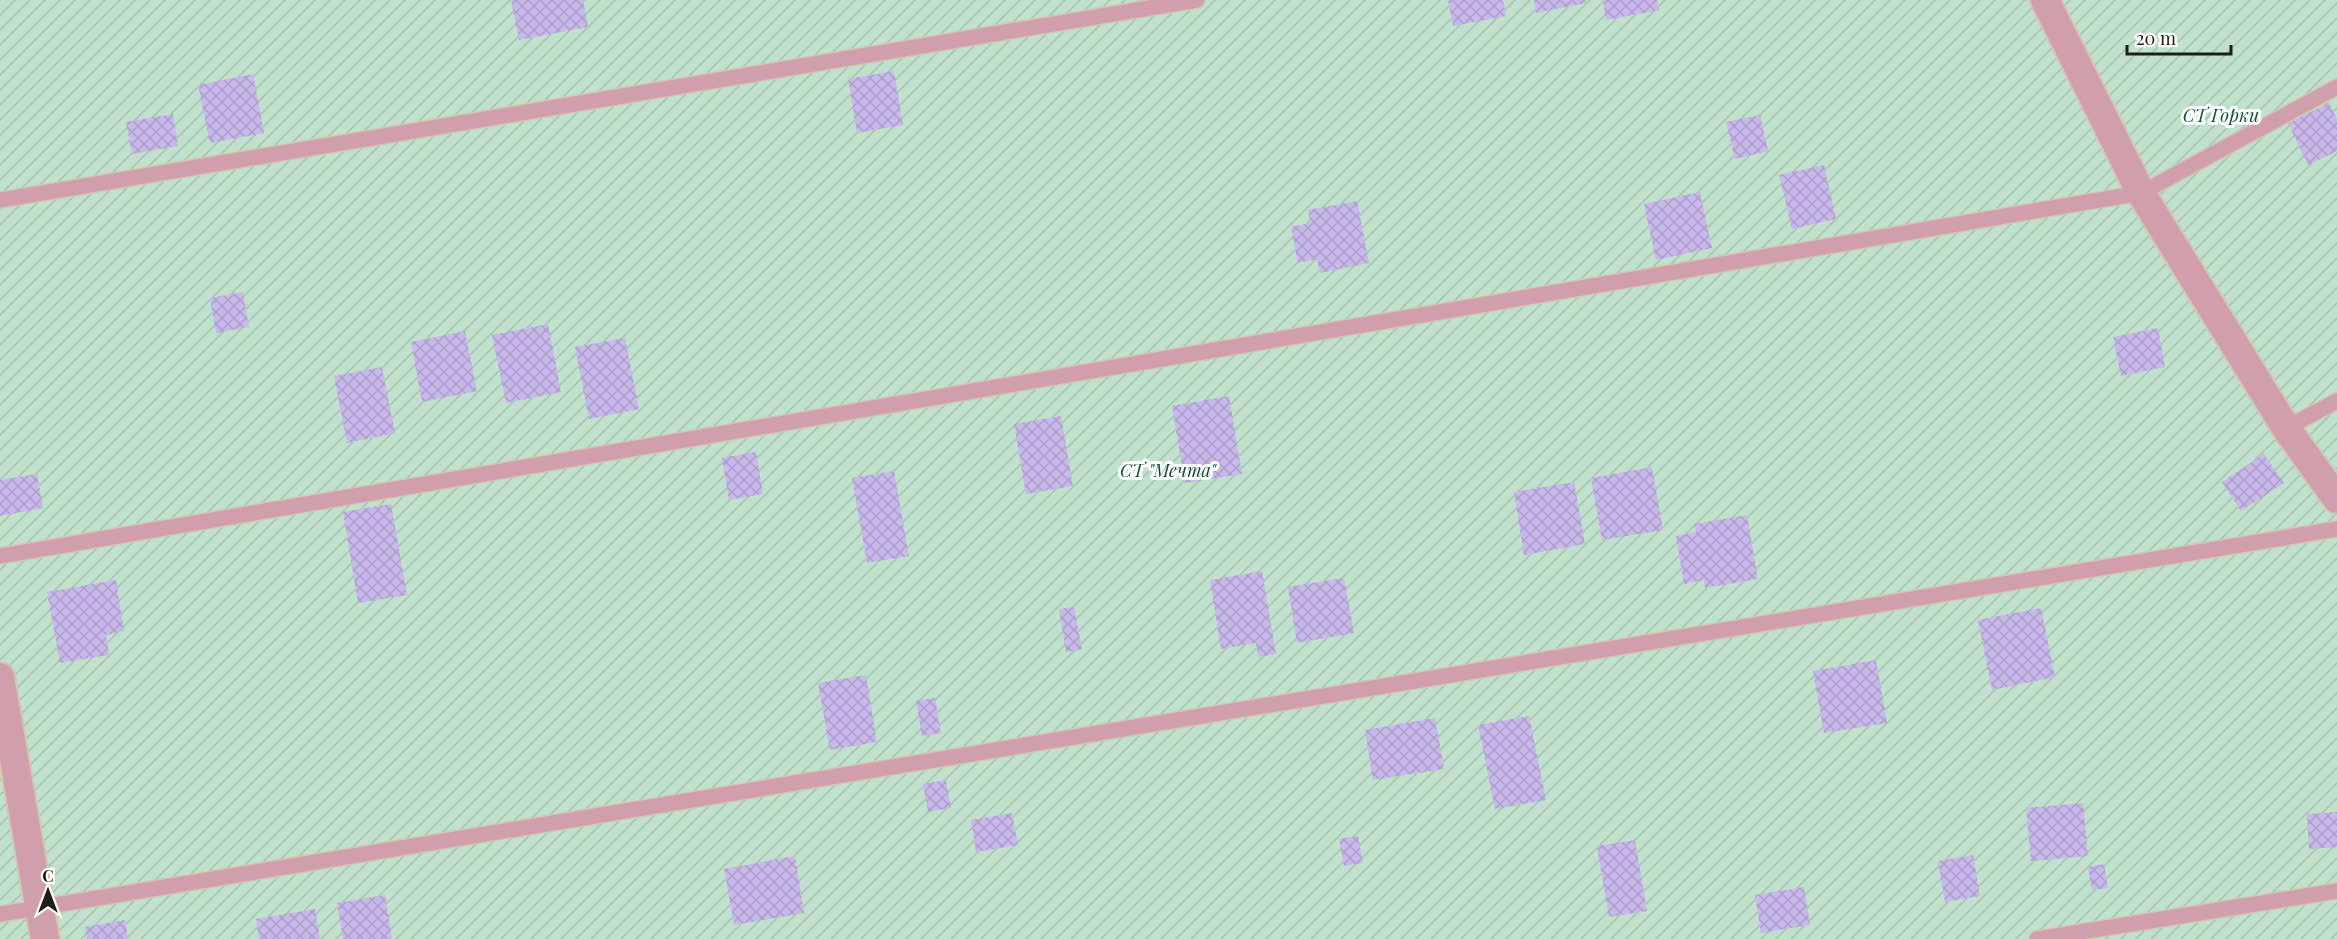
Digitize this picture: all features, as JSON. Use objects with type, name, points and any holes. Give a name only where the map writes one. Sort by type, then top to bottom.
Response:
[{"type":"street","points":[[2045,0],[2141,193],[2286,428],[2337,499]]},
{"type":"street","points":[[0,677],[45,939]]},
{"type":"lane","points":[[0,200],[1197,0]]},
{"type":"lane","points":[[0,556],[2141,193],[2337,87]]},
{"type":"lane","points":[[2286,428],[2337,401]]},
{"type":"lane","points":[[0,914],[2337,529]]},
{"type":"lane","points":[[2037,939],[2337,891]]},
{"type":"green space","name":"СТ \"Мечта\"","points":[[0,0],[2337,0],[2337,939],[0,939]]},
{"type":"building","points":[[511,0],[583,0],[588,27],[519,40]]},
{"type":"building","points":[[1448,0],[1503,0],[1506,16],[1453,26]]},
{"type":"building","points":[[1534,0],[1585,0],[1586,3],[1536,13]]},
{"type":"building","points":[[1603,0],[1657,0],[1659,10],[1606,20]]},
{"type":"building","points":[[894,71],[903,125],[857,133],[848,79]]},
{"type":"building","points":[[253,74],[264,133],[210,143],[198,85]]},
{"type":"building","points":[[2329,103],[2337,119],[2337,151],[2308,165],[2288,123]]},
{"type":"building","points":[[173,114],[178,146],[132,154],[126,122]]},
{"type":"building","points":[[1760,115],[1768,151],[1735,159],[1726,122]]},
{"type":"building","points":[[1824,165],[1836,219],[1792,229],[1779,175]]},
{"type":"building","points":[[1700,192],[1712,248],[1656,260],[1644,204]]},
{"type":"building","points":[[1357,201],[1369,263],[1320,273],[1317,259],[1298,263],[1291,227],[1310,223],[1308,210]]},
{"type":"building","points":[[243,292],[249,327],[216,333],[210,298]]},
{"type":"building","points":[[548,324],[561,392],[506,403],[492,335]]},
{"type":"building","points":[[2158,328],[2165,367],[2121,376],[2113,337]]},
{"type":"building","points":[[465,331],[477,391],[422,402],[411,342]]},
{"type":"building","points":[[625,338],[639,409],[589,419],[575,347]]},
{"type":"building","points":[[382,367],[395,433],[347,443],[334,376]]},
{"type":"building","points":[[1229,396],[1242,474],[1185,483],[1172,406]]},
{"type":"building","points":[[1061,416],[1073,486],[1026,494],[1014,424]]},
{"type":"building","points":[[756,452],[763,494],[729,500],[722,458]]},
{"type":"building","points":[[2264,454],[2284,483],[2241,511],[2222,482]]},
{"type":"building","points":[[1652,467],[1663,530],[1602,540],[1591,478]]},
{"type":"building","points":[[894,471],[909,556],[867,563],[852,478]]},
{"type":"building","points":[[37,474],[43,508],[0,516],[0,480]]},
{"type":"building","points":[[1574,482],[1585,544],[1524,555],[1514,492]]},
{"type":"building","points":[[391,504],[407,595],[358,603],[343,512]]},
{"type":"building","points":[[1747,515],[1758,579],[1705,588],[1704,580],[1684,584],[1676,536],[1696,532],[1694,524]]},
{"type":"building","points":[[1262,571],[1276,654],[1258,657],[1256,643],[1221,649],[1210,580]]},
{"type":"building","points":[[1344,578],[1354,633],[1297,643],[1288,587]]},
{"type":"building","points":[[116,580],[124,631],[106,635],[109,655],[60,663],[47,592]]},
{"type":"building","points":[[1074,607],[1082,649],[1066,652],[1059,609]]},
{"type":"building","points":[[2041,608],[2055,677],[1992,690],[1978,620]]},
{"type":"building","points":[[1876,660],[1887,723],[1824,733],[1813,671]]},
{"type":"building","points":[[866,675],[877,742],[830,750],[818,683]]},
{"type":"building","points":[[935,698],[941,733],[922,736],[916,701]]},
{"type":"building","points":[[1529,716],[1546,800],[1495,809],[1478,725]]},
{"type":"building","points":[[1435,718],[1444,769],[1373,780],[1365,730]]},
{"type":"building","points":[[946,780],[951,808],[928,812],[923,784]]},
{"type":"building","points":[[2083,803],[2088,856],[2031,861],[2026,808]]},
{"type":"building","points":[[2337,812],[2337,847],[2309,849],[2307,814]]},
{"type":"building","points":[[1012,813],[1018,845],[976,852],[971,820]]},
{"type":"building","points":[[1358,836],[1363,863],[1344,866],[1339,839]]},
{"type":"building","points":[[1635,840],[1647,911],[1609,917],[1597,846]]},
{"type":"building","points":[[1973,855],[1980,896],[1945,902],[1938,861]]},
{"type":"building","points":[[795,856],[804,913],[734,925],[724,869]]},
{"type":"building","points":[[2104,864],[2108,888],[2092,890],[2088,867]]},
{"type":"building","points":[[1804,887],[1810,925],[1761,933],[1755,895]]},
{"type":"building","points":[[385,895],[392,939],[343,939],[337,903]]},
{"type":"building","points":[[315,909],[320,939],[259,939],[256,919]]},
{"type":"building","points":[[125,920],[128,939],[87,939],[85,927]]},
{"type":"park label","name":"СТ Горки","points":[[2221,115]]}]
